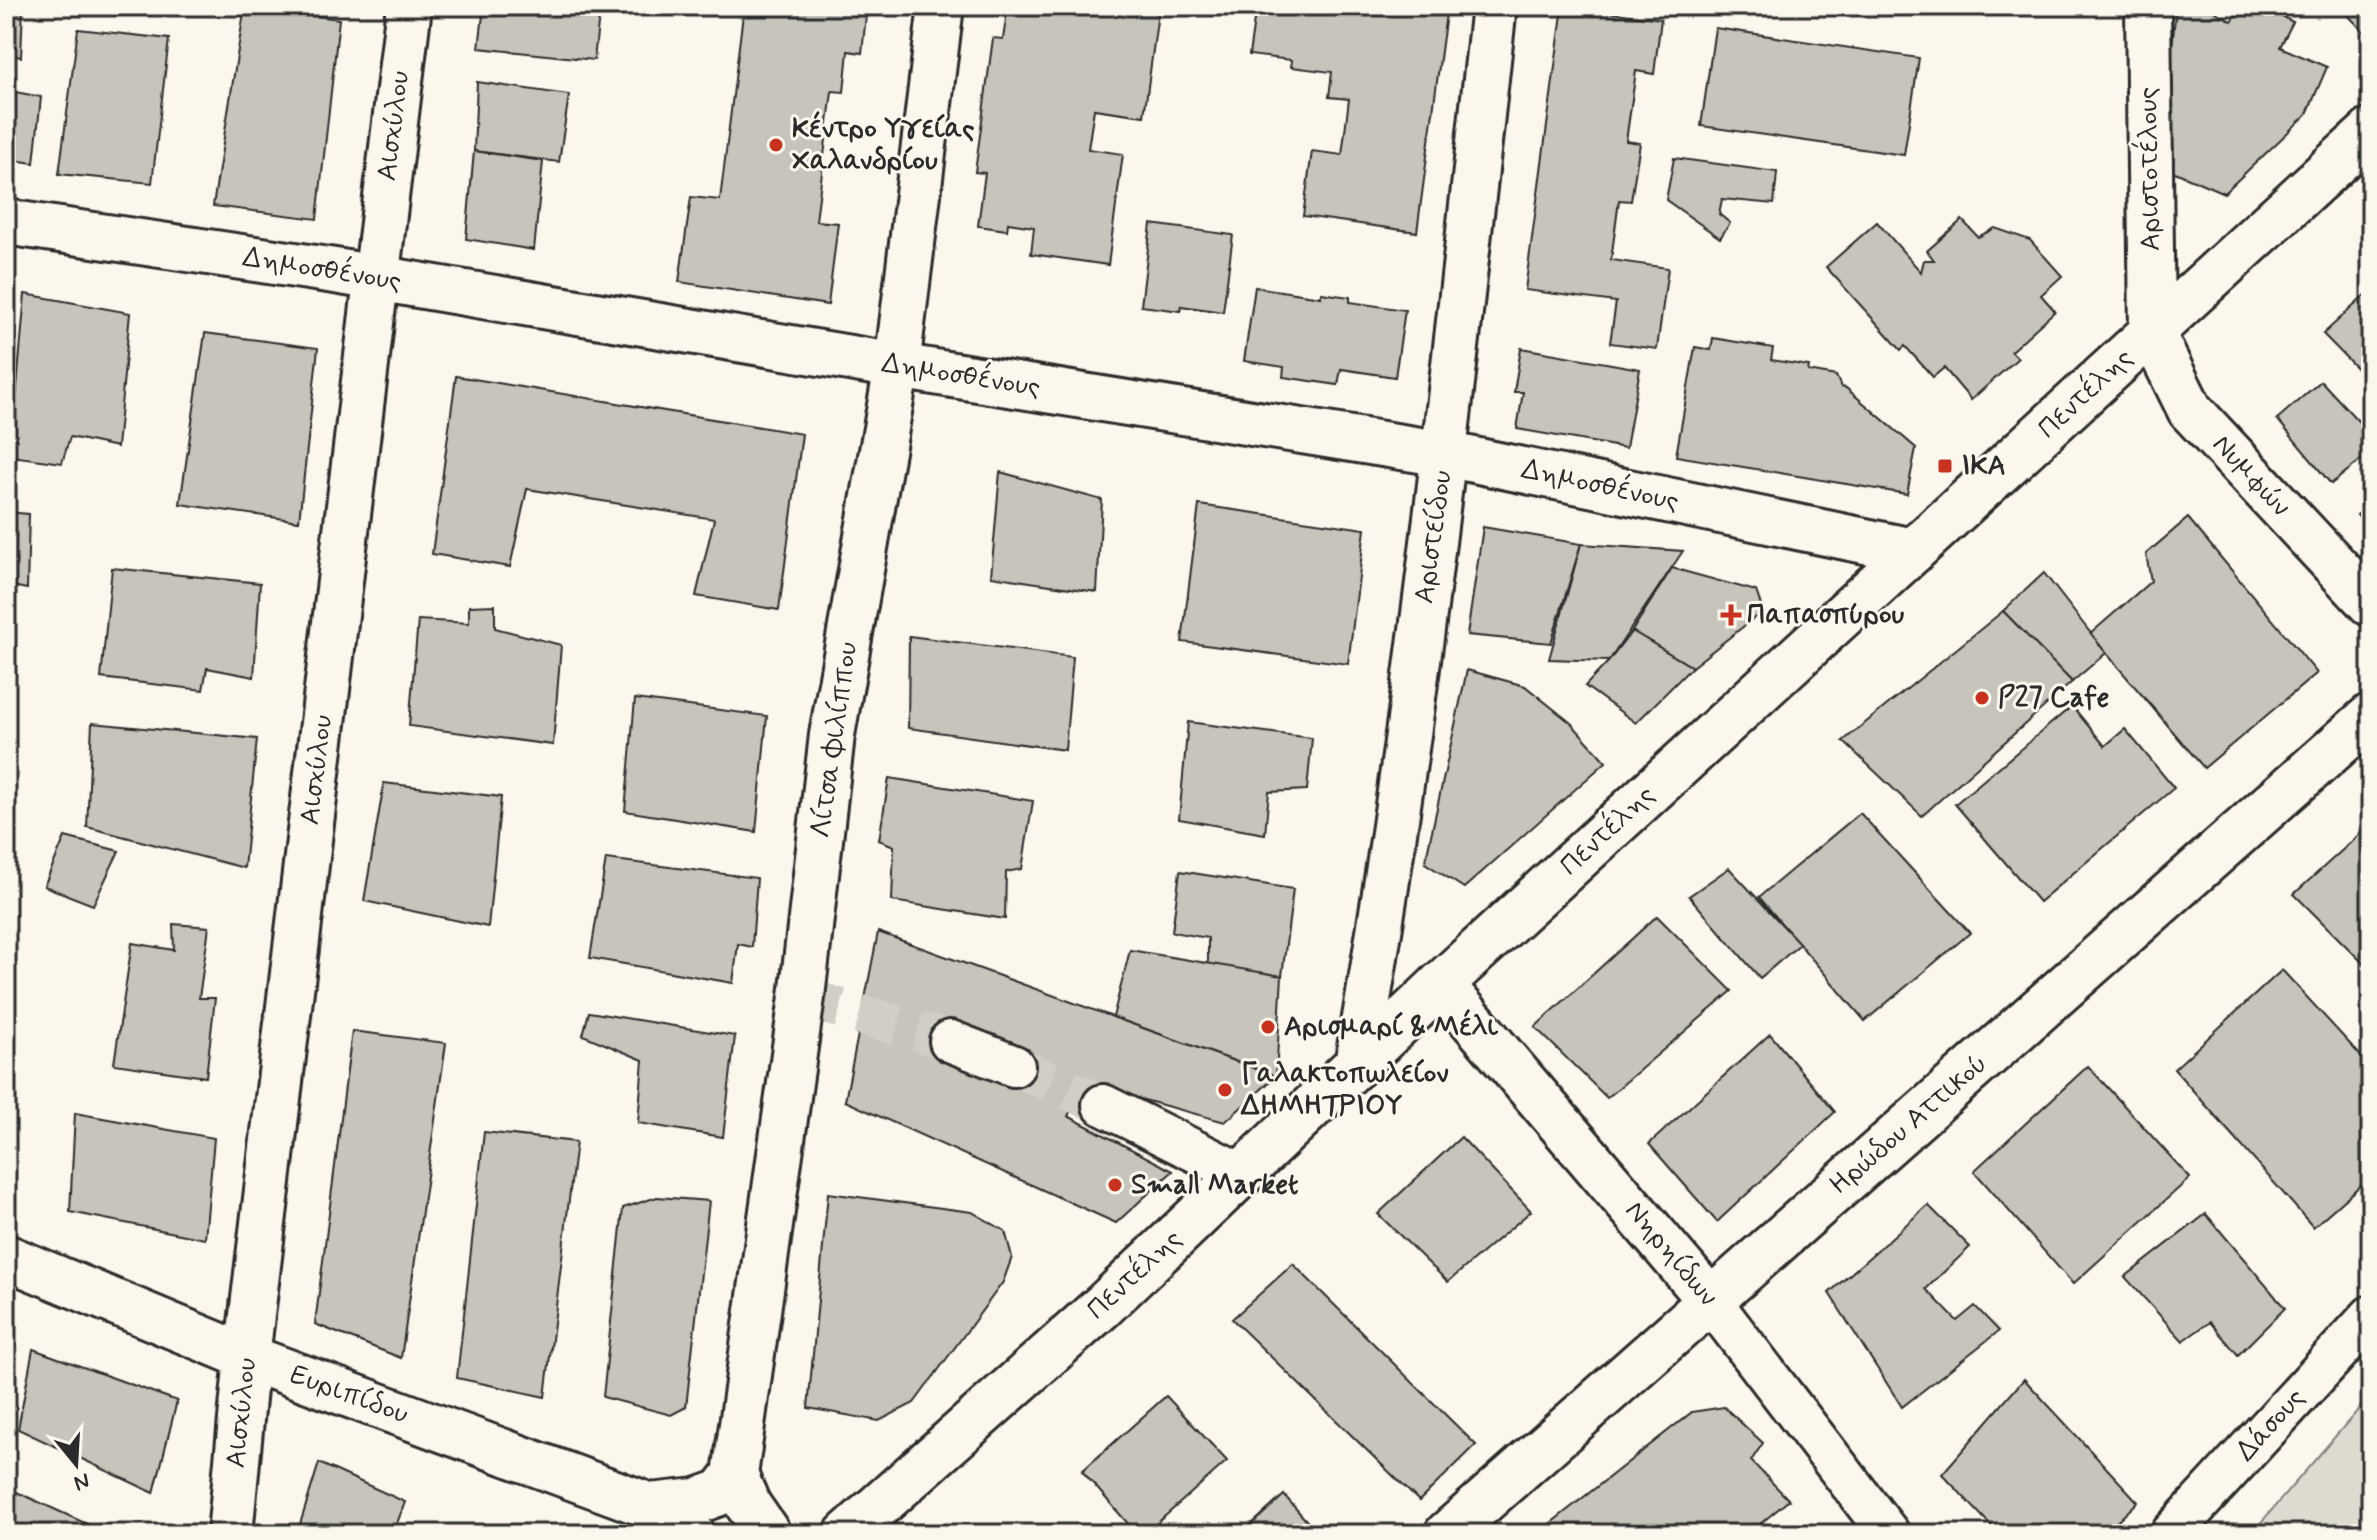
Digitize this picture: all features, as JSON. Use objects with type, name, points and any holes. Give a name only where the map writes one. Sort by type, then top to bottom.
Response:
[{"type":"street","name":"Αισχύλου","points":[[230,1534],[247,1357],[409,6]]},
{"type":"street","name":"Λίτσα Φιλίππου","points":[[735,1475],[800,1012],[832,735],[897,366],[941,6]]},
{"type":"street","name":"Αριστείδου","points":[[1357,1065],[1381,930],[1445,454],[1494,6]]},
{"type":"street","name":"Αριστοτέλους","points":[[2148,6],[2152,333]]},
{"type":"street","name":"Πεντέλης","points":[[847,1534],[1103,1306],[1441,984],[2371,131]]},
{"type":"street","name":"Δημοσθένους","points":[[6,222],[375,278],[1445,454],[1913,551]]},
{"type":"street","name":"Νυμφών","points":[[2152,333],[2190,410],[2371,604]]},
{"type":"street","name":"Ηρώδου Αττικού","points":[[1447,1534],[2371,716]]},
{"type":"street","name":"Νηρηίδων","points":[[1441,984],[1710,1300],[1889,1534]]},
{"type":"street","points":[[950,1041],[1014,1066]]},
{"type":"street","points":[[1103,1105],[1241,1174]]},
{"type":"street","name":"Ευριπίδου","points":[[6,1257],[247,1357],[650,1506],[692,1534]]},
{"type":"street","name":"Δάσους","points":[[2171,1534],[2371,1316]]},
{"type":"street","name":"Ευριπίδου","points":[[650,1506],[697,1501],[722,1492],[735,1475]]},
{"type":"street","points":[[735,1475],[748,1505],[768,1534]]},
{"type":"shaded area","points":[[2371,1395],[2371,1534],[2251,1534]]},
{"type":"building","points":[[6,6],[23,6],[21,57],[6,54]]},
{"type":"building","points":[[245,6],[339,19],[317,219],[213,206]]},
{"type":"building","points":[[484,6],[600,6],[594,60],[479,48]]},
{"type":"building","name":"Κέντρο Υγείας Χαλανδρίου","points":[[744,6],[867,6],[862,53],[848,51],[844,92],[832,91],[816,221],[838,223],[828,305],[679,282],[691,197],[720,200]]},
{"type":"building","points":[[1008,6],[1159,6],[1144,116],[1094,109],[1088,149],[1123,154],[1108,265],[1031,254],[1034,227],[1008,223],[1007,230],[978,226],[985,173],[975,172],[993,38],[1003,39]]},
{"type":"building","points":[[1256,6],[1447,6],[1417,232],[1303,216],[1312,151],[1342,155],[1349,99],[1329,97],[1332,72],[1291,67],[1292,60],[1249,55]]},
{"type":"building","points":[[1563,6],[1661,19],[1654,74],[1636,71],[1626,141],[1640,143],[1631,201],[1619,200],[1611,260],[1668,268],[1657,349],[1610,343],[1616,302],[1525,290]]},
{"type":"building","points":[[2176,6],[2205,6],[2232,21],[2243,6],[2259,6],[2293,22],[2280,47],[2327,67],[2307,114],[2224,193],[2161,166]]},
{"type":"building","points":[[2339,6],[2371,6],[2371,39]]},
{"type":"building","points":[[1715,28],[1919,58],[1904,155],[1701,126]]},
{"type":"building","points":[[78,29],[169,39],[152,183],[59,174]]},
{"type":"building","points":[[477,82],[569,95],[559,162],[474,151]]},
{"type":"building","points":[[6,90],[41,97],[34,163],[6,159]]},
{"type":"building","points":[[474,151],[543,161],[534,250],[466,239]]},
{"type":"building","points":[[1674,158],[1777,172],[1774,204],[1722,199],[1719,214],[1730,223],[1720,238],[1666,200]]},
{"type":"building","points":[[1962,220],[1978,237],[1995,228],[2030,240],[2062,276],[2041,295],[2055,311],[2011,351],[2018,358],[1971,400],[1944,368],[1933,377],[1905,346],[1901,350],[1826,267],[1877,222],[1921,272],[1924,260],[1934,260],[1927,251]]},
{"type":"building","points":[[1151,224],[1233,235],[1223,312],[1181,306],[1181,311],[1141,306]]},
{"type":"building","points":[[1255,287],[1321,297],[1321,293],[1350,297],[1350,302],[1405,310],[1395,377],[1341,369],[1338,385],[1283,377],[1284,367],[1244,361]]},
{"type":"building","points":[[2371,290],[2371,383],[2323,334]]},
{"type":"building","points":[[25,294],[130,313],[117,447],[70,437],[62,463],[11,456]]},
{"type":"building","points":[[205,333],[318,348],[299,521],[180,504]]},
{"type":"building","points":[[1713,338],[1773,348],[1771,360],[1809,366],[1808,371],[1836,376],[1841,387],[1916,448],[1907,494],[1676,456],[1695,347],[1711,350]]},
{"type":"building","points":[[1521,348],[1640,369],[1626,448],[1517,429],[1523,392],[1514,392]]},
{"type":"building","points":[[456,376],[802,434],[779,610],[696,596],[714,519],[527,489],[510,567],[432,554]]},
{"type":"building","points":[[2321,381],[2371,435],[2371,452],[2331,484],[2277,419]]},
{"type":"building","points":[[1000,472],[1102,500],[1097,592],[991,576]]},
{"type":"building","points":[[2371,502],[2371,530],[2357,515]]},
{"type":"building","points":[[1199,505],[1365,529],[1348,664],[1182,642]]},
{"type":"building","points":[[6,512],[29,514],[27,589],[7,585],[6,591]]},
{"type":"building","points":[[2188,518],[2317,673],[2204,768],[2090,634],[2151,581],[2146,554]]},
{"type":"building","points":[[1483,527],[1581,544],[1551,643],[1467,635]]},
{"type":"building","points":[[1581,544],[1683,551],[1609,661],[1549,659]]},
{"type":"building","points":[[112,568],[260,583],[254,677],[207,668],[203,690],[101,678]]},
{"type":"building","points":[[1672,568],[1756,591],[1763,611],[1692,667],[1632,631]]},
{"type":"building","points":[[2044,573],[2106,653],[2072,682],[2003,611]]},
{"type":"building","points":[[495,605],[495,628],[561,645],[553,745],[409,726],[418,620],[469,623],[469,606]]},
{"type":"building","points":[[2003,611],[2072,682],[1922,816],[1843,741]]},
{"type":"building","points":[[1632,631],[1692,667],[1636,723],[1585,686]]},
{"type":"building","points":[[909,636],[1073,657],[1065,750],[908,728]]},
{"type":"building","points":[[1467,670],[1525,686],[1571,723],[1606,762],[1464,888],[1425,863]]},
{"type":"building","points":[[635,699],[767,716],[756,832],[625,811]]},
{"type":"building","points":[[2072,706],[2105,746],[2125,729],[2174,788],[2039,902],[1955,804]]},
{"type":"building","points":[[1188,722],[1312,738],[1307,790],[1269,792],[1265,834],[1179,819]]},
{"type":"building","points":[[92,723],[257,739],[244,868],[87,827]]},
{"type":"building","points":[[889,778],[1033,801],[1022,869],[1006,872],[1005,919],[892,901],[894,846],[879,840]]},
{"type":"building","points":[[384,783],[501,797],[488,927],[364,901]]},
{"type":"building","points":[[1860,813],[1970,933],[1865,1021],[1759,897]]},
{"type":"building","points":[[2371,824],[2371,971],[2294,894]]},
{"type":"building","points":[[65,837],[119,851],[93,905],[44,886]]},
{"type":"building","points":[[606,859],[757,878],[752,947],[738,944],[733,983],[590,958]]},
{"type":"building","points":[[1729,868],[1800,944],[1760,978],[1689,896]]},
{"type":"building","points":[[1180,871],[1293,889],[1282,976],[1208,965],[1208,938],[1172,932]]},
{"type":"building","points":[[1657,916],[1732,991],[1607,1098],[1535,1027]]},
{"type":"building","points":[[173,924],[209,927],[199,998],[215,998],[206,1077],[114,1064],[132,943],[174,950]]},
{"type":"building","points":[[878,932],[1276,1076],[1225,1122],[1085,1084],[1068,1116],[1173,1171],[1116,1223],[845,1101]]},
{"type":"building","points":[[1130,950],[1282,976],[1276,1076],[1113,1017]]},
{"type":"building","points":[[2282,970],[2371,1067],[2371,1176],[2313,1227],[2174,1069]]},
{"type":"building","points":[[589,1012],[735,1036],[723,1137],[638,1123],[643,1060],[583,1035]]},
{"type":"building","points":[[352,1031],[446,1043],[401,1358],[315,1324]]},
{"type":"building","points":[[1770,1034],[1835,1112],[1717,1222],[1649,1144]]},
{"type":"building","points":[[2088,1066],[2190,1178],[2073,1284],[1974,1171]]},
{"type":"building","points":[[75,1113],[214,1138],[205,1239],[70,1212]]},
{"type":"building","points":[[484,1132],[576,1142],[545,1397],[457,1378]]},
{"type":"building","points":[[1461,1137],[1531,1211],[1448,1282],[1378,1214]]},
{"type":"building","points":[[828,1193],[972,1212],[1005,1231],[1012,1257],[1003,1282],[914,1403],[879,1421],[808,1408]]},
{"type":"building","points":[[657,1197],[709,1201],[686,1407],[671,1415],[603,1397],[623,1208]]},
{"type":"building","points":[[1928,1205],[1970,1247],[1926,1289],[1957,1321],[1975,1306],[1999,1331],[1902,1407],[1829,1293]]},
{"type":"building","points":[[2206,1214],[2285,1308],[2238,1355],[2210,1322],[2183,1341],[2125,1277]]},
{"type":"building","points":[[1293,1264],[1476,1445],[1419,1501],[1232,1319]]},
{"type":"building","points":[[33,1349],[177,1401],[154,1493],[18,1429]]},
{"type":"building","points":[[2024,1379],[2138,1502],[2104,1534],[1999,1534],[1942,1474]]},
{"type":"building","points":[[1166,1396],[1227,1461],[1145,1534],[1137,1534],[1082,1471]]},
{"type":"building","points":[[1724,1407],[1763,1443],[1751,1461],[1789,1500],[1748,1534],[1537,1534],[1692,1412]]},
{"type":"building","points":[[319,1463],[405,1502],[393,1534],[297,1534]]},
{"type":"building","points":[[10,1489],[109,1534],[6,1534],[6,1498]]},
{"type":"building","points":[[1284,1495],[1318,1534],[1241,1534]]},
{"type":"tunnel","points":[[802,997],[950,1041]]},
{"type":"tunnel","points":[[1014,1066],[1103,1105]]},
{"type":"place","name":"Κέντρο Υγείας Χαλανδρίου","points":[[776,145]]},
{"type":"place","name":"ΙΚΑ","points":[[1945,466]]},
{"type":"place","name":"Παπασπύρου","points":[[1731,615]]},
{"type":"place","name":"P27 Cafe","points":[[1982,698]]},
{"type":"place","name":"Αρισμαρί & Μέλι","points":[[1268,1027]]},
{"type":"place","name":"Γαλακτοπωλείον ΔΗΜΗΤΡΙΟΥ","points":[[1225,1090]]},
{"type":"place","name":"Small Market","points":[[1115,1185]]}]
